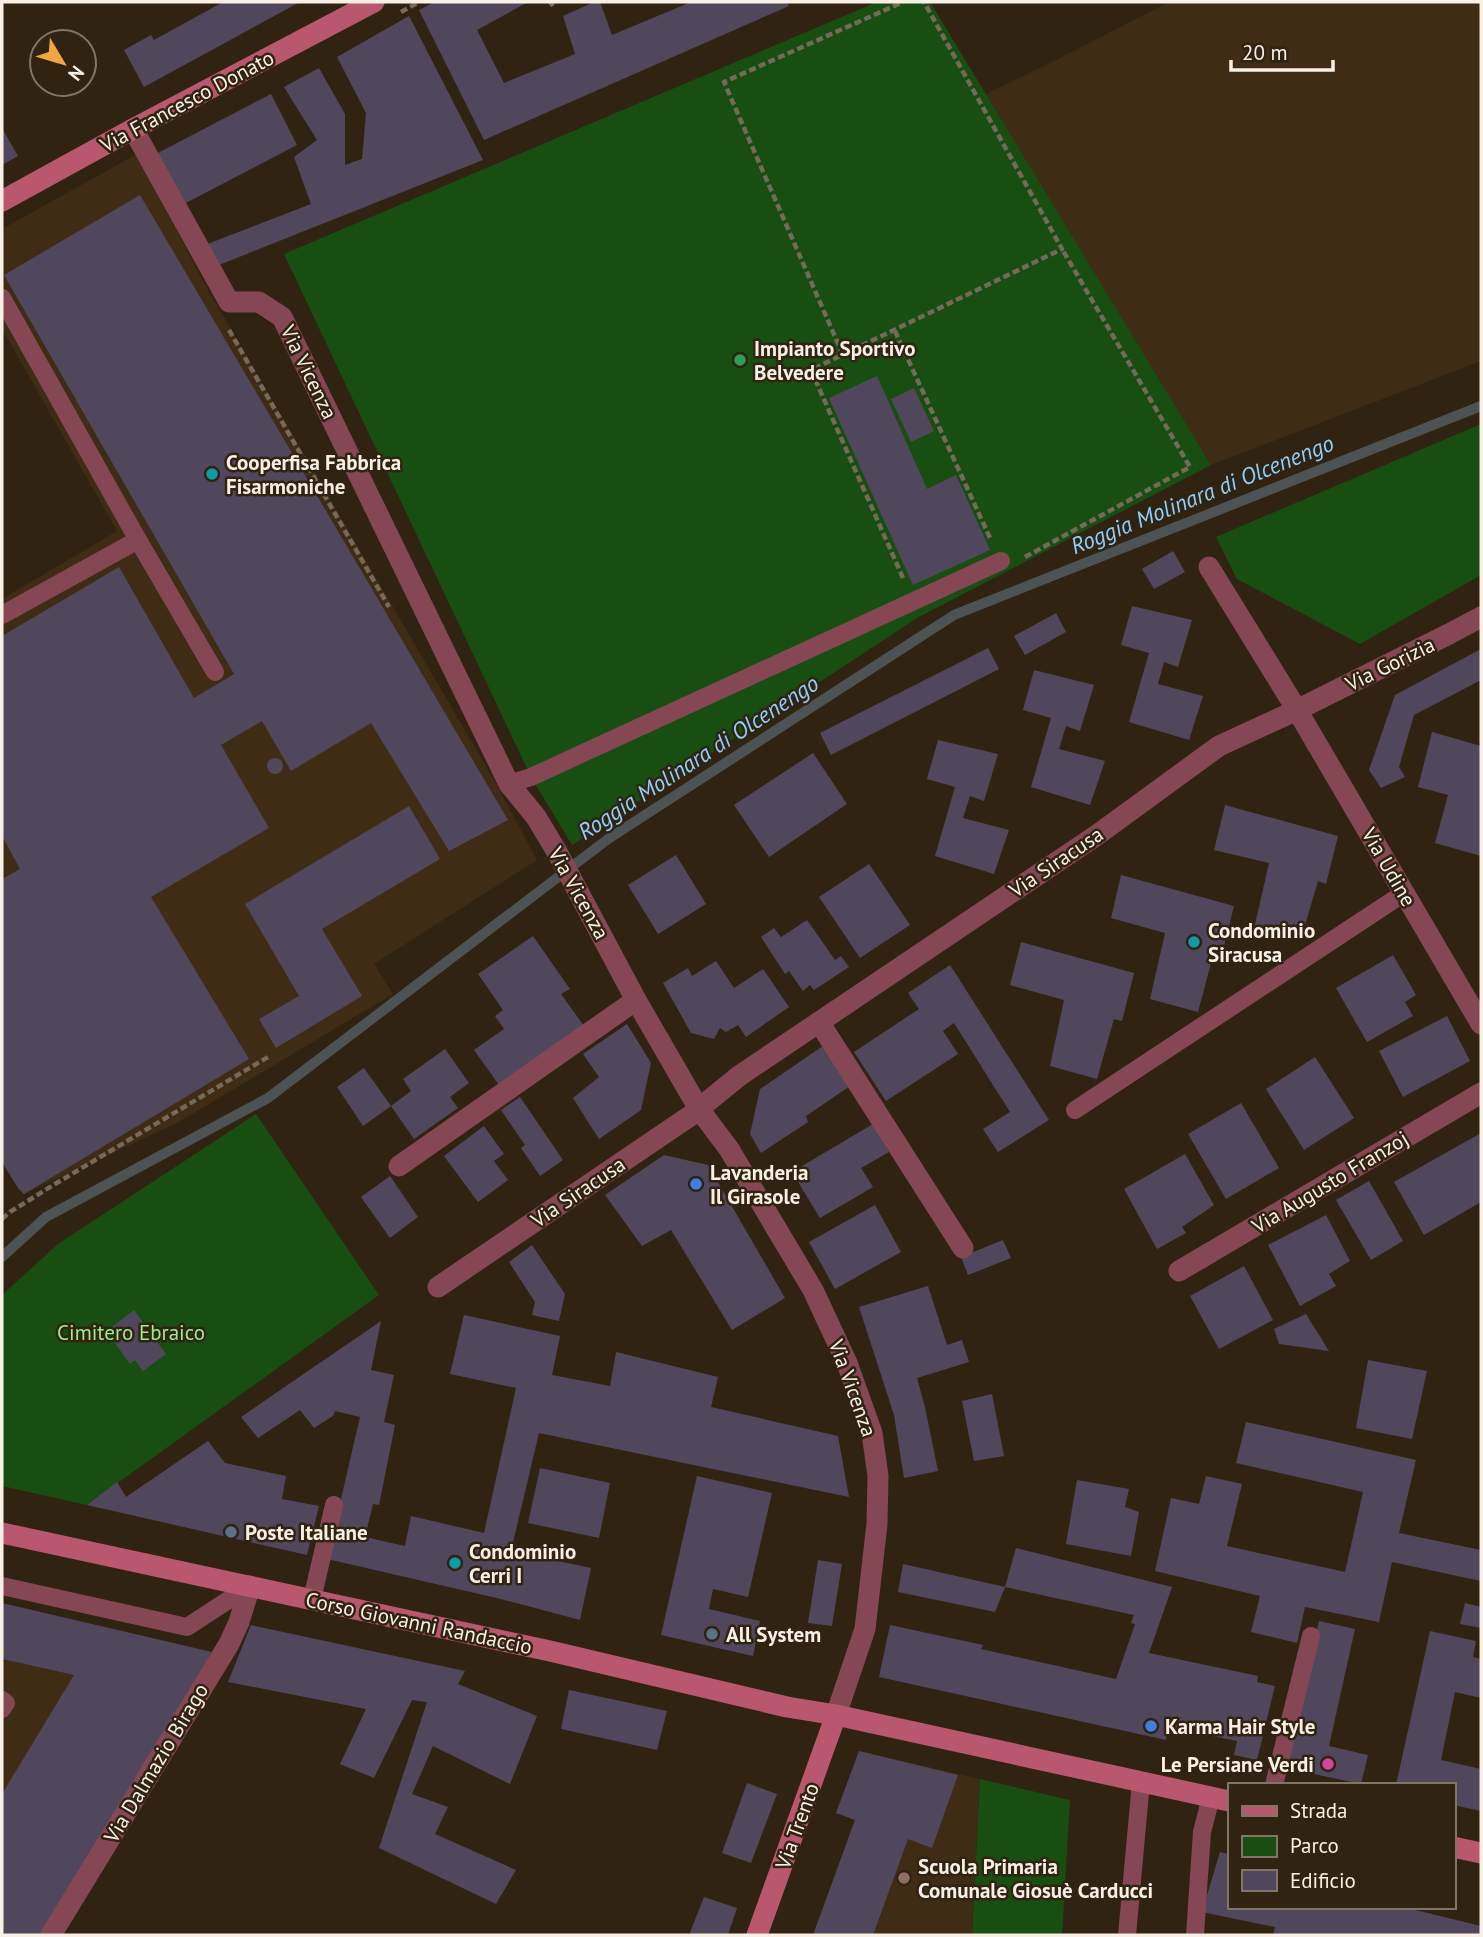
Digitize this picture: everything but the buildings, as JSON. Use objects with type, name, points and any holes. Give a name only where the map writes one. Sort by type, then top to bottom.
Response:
[{"type":"main road","name":"Via Francesco Donato","points":[[2,201],[374,2]]},
{"type":"main road","name":"Corso Giovanni Randaccio","points":[[2,1533],[1220,1799]]},
{"type":"main road","name":"Via Trento","points":[[757,1935],[836,1715]]},
{"type":"main road","points":[[1455,1847],[1481,1853]]},
{"type":"street","points":[[133,129],[227,312]]},
{"type":"street","name":"Via Vicenza","points":[[227,312],[259,302],[282,317],[509,784],[536,817],[699,1109],[729,1149],[813,1290],[847,1363],[872,1433],[878,1476],[877,1524],[865,1629],[836,1715]]},
{"type":"street","name":"Via Udine","points":[[1209,567],[1297,710],[1481,1024]]},
{"type":"street","name":"Via Gorizia","points":[[1297,710],[1481,617]]},
{"type":"street","name":"Via Siracusa","points":[[438,1287],[699,1109],[739,1076],[1097,835],[1219,746],[1297,710]]},
{"type":"street","points":[[399,1166],[636,1000]]},
{"type":"street","points":[[819,1022],[963,1248]]},
{"type":"street","name":"Via Augusto Franzoj","points":[[1179,1271],[1481,1093]]},
{"type":"street","name":"Via Dalmazio Birago","points":[[51,1935],[229,1644],[250,1586]]},
{"type":"lane","points":[[2,298],[215,671]]},
{"type":"lane","points":[[2,615],[138,540]]},
{"type":"lane","points":[[509,784],[531,777],[1001,561]]},
{"type":"lane","points":[[1074,1110],[1404,893]]},
{"type":"lane","points":[[312,1599],[334,1505]]},
{"type":"lane","points":[[2,1586],[187,1627],[250,1586]]},
{"type":"lane","points":[[1274,1783],[1311,1636]]},
{"type":"lane","points":[[2,1700],[6,1703],[2,1709]]},
{"type":"lane","points":[[1127,1935],[1141,1782]]},
{"type":"lane","points":[[1195,1935],[1202,1832],[1220,1799]]},
{"type":"path","points":[[843,355],[724,82],[903,2]]},
{"type":"path","points":[[894,331],[1004,568],[1191,467],[1062,249],[924,2]]},
{"type":"path","points":[[914,601],[811,370],[1062,249]]},
{"type":"path","points":[[227,312],[396,619]]},
{"type":"path","points":[[2,1219],[55,1184],[268,1057]]},
{"type":"shaded area","points":[[1169,2],[1481,2],[1481,361],[1211,465],[982,96]]},
{"type":"shaded area","points":[[137,154],[204,283],[494,780],[537,860],[374,964],[393,994],[179,1122],[24,1194],[2,1162],[2,599],[117,531],[2,329],[2,229]]},
{"type":"shaded area","points":[[2,1659],[74,1675],[164,1730],[41,1935],[2,1935]]},
{"type":"shaded area","name":"Scuola Primaria Comunale Giosuè Carducci","points":[[859,1751],[980,1779],[972,1935],[813,1935],[855,1820]]},
{"type":"green space","name":"Impianto Sportivo Belvedere","points":[[877,2],[930,2],[1211,465],[917,618],[572,845],[531,777],[284,254]]},
{"type":"green space","points":[[1481,424],[1481,575],[1360,644],[1237,579],[1216,537]]},
{"type":"green space","name":"Cimitero Ebraico","points":[[256,1114],[379,1295],[87,1505],[2,1486],[2,1295],[58,1244]]},
{"type":"green space","points":[[980,1779],[1070,1800],[1062,1935],[972,1935]]},
{"type":"waterway","name":"Roggia Molinara di Olcenengo","points":[[2,1257],[46,1217],[268,1098],[608,839],[954,615],[1481,406]]},
{"type":"place","name":"Impianto Sportivo Belvedere","points":[[740,360]]},
{"type":"place","name":"Cooperfisa Fabbrica Fisarmoniche","points":[[212,474]]},
{"type":"place","name":"Condominio Siracusa","points":[[1194,942]]},
{"type":"place","name":"Lavanderia Il Girasole","points":[[696,1184]]},
{"type":"place","name":"Poste Italiane","points":[[231,1532]]},
{"type":"place","name":"Condominio Cerri I","points":[[455,1563]]},
{"type":"place","name":"All System","points":[[712,1634]]},
{"type":"place","name":"Karma Hair Style","points":[[1151,1726]]},
{"type":"place","name":"Le Persiane Verdi","points":[[1328,1764]]},
{"type":"place","name":"Scuola Primaria Comunale Giosuè Carducci","points":[[904,1878]]}]
